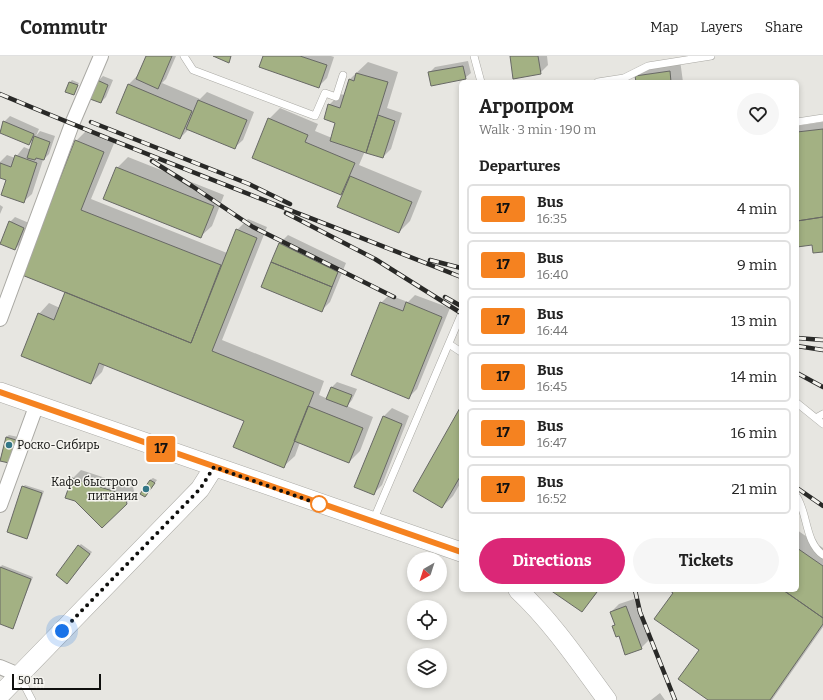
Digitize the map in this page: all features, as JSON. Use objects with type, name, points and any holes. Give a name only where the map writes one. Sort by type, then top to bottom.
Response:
[{"type":"main road","points":[[0,392],[372,523],[459,551]]},
{"type":"main road","points":[[2,696],[19,675],[200,489],[214,467]]},
{"type":"main road","points":[[520,592],[538,609],[558,632],[607,700]]},
{"type":"street","points":[[0,319],[72,124],[101,56]]},
{"type":"street","points":[[0,505],[37,404]]},
{"type":"street","points":[[0,667],[19,675]]},
{"type":"lane","points":[[184,56],[193,70],[315,116],[324,93],[336,97],[344,75]]},
{"type":"lane","points":[[474,56],[480,80]]},
{"type":"lane","points":[[611,80],[624,78],[648,66],[711,56]]},
{"type":"lane","points":[[799,122],[823,118]]},
{"type":"lane","points":[[372,523],[459,320]]},
{"type":"lane","points":[[449,344],[459,351]]},
{"type":"lane","points":[[799,405],[823,424]]},
{"type":"lane","points":[[816,418],[823,414]]},
{"type":"lane","points":[[799,501],[804,512],[812,544],[815,549],[823,554]]},
{"type":"lane","points":[[19,675],[32,700]]},
{"type":"building","points":[[146,56],[172,56],[158,89],[136,79]]},
{"type":"building","points":[[213,56],[231,56],[229,63]]},
{"type":"building","points":[[263,56],[300,56],[327,65],[319,88],[259,67]]},
{"type":"building","points":[[510,56],[538,56],[541,74],[513,79]]},
{"type":"building","points":[[463,66],[466,79],[431,86],[428,72]]},
{"type":"building","points":[[670,71],[671,80],[636,80],[635,76]]},
{"type":"building","points":[[356,73],[388,82],[366,153],[330,141],[335,123],[324,119],[328,104],[340,108],[349,79],[354,81]]},
{"type":"building","points":[[97,80],[108,85],[101,103],[90,99]]},
{"type":"building","points":[[69,82],[78,85],[74,95],[65,92]]},
{"type":"building","points":[[128,84],[192,111],[180,139],[116,113]]},
{"type":"building","points":[[198,100],[247,120],[235,149],[186,129]]},
{"type":"building","points":[[378,115],[395,121],[383,158],[366,153]]},
{"type":"building","points":[[268,118],[308,135],[305,142],[355,163],[341,195],[252,158]]},
{"type":"building","points":[[3,121],[34,134],[29,145],[0,133]]},
{"type":"building","points":[[823,129],[823,217],[799,221],[799,132]]},
{"type":"building","points":[[34,136],[50,142],[44,160],[27,158]]},
{"type":"building","points":[[75,140],[104,152],[81,210],[221,265],[191,343],[22,275]]},
{"type":"building","points":[[15,155],[37,163],[24,203],[1,195],[6,180],[0,178],[0,163],[11,167]]},
{"type":"building","points":[[116,167],[214,206],[201,238],[103,199]]},
{"type":"building","points":[[350,176],[412,202],[399,233],[337,207]]},
{"type":"building","points":[[823,217],[823,252],[813,253],[812,245],[799,247],[799,221]]},
{"type":"building","points":[[9,221],[24,228],[15,250],[0,244]]},
{"type":"building","points":[[236,229],[257,238],[212,351],[314,392],[284,468],[233,447],[244,421],[99,363],[91,384],[21,356],[38,313],[54,320],[65,292],[191,343]]},
{"type":"building","points":[[279,243],[338,272],[332,287],[271,262]]},
{"type":"building","points":[[271,262],[332,287],[322,312],[261,287]]},
{"type":"building","points":[[380,302],[403,311],[406,302],[442,317],[409,399],[351,375]]},
{"type":"building","points":[[331,387],[352,395],[347,407],[326,399]]},
{"type":"building","points":[[308,406],[363,428],[349,463],[294,441]]},
{"type":"building","points":[[459,410],[459,478],[442,508],[413,491]]},
{"type":"building","points":[[383,416],[402,424],[374,495],[354,487]]},
{"type":"building","points":[[6,437],[16,440],[9,463],[0,461]]},
{"type":"building","points":[[72,478],[125,495],[127,504],[102,528],[75,501],[65,498]]},
{"type":"building","points":[[150,480],[155,483],[145,497],[140,494]]},
{"type":"building","points":[[22,486],[42,493],[27,539],[7,532]]},
{"type":"building","points":[[78,545],[90,554],[67,584],[56,575]]},
{"type":"building","points":[[799,549],[823,566],[823,618],[786,592],[799,592]]},
{"type":"building","points":[[0,567],[31,579],[13,629],[0,624]]},
{"type":"building","points":[[553,592],[597,592],[582,612]]},
{"type":"building","points":[[672,592],[786,592],[823,618],[823,624],[770,700],[708,700],[678,679],[699,650],[654,619],[673,593]]},
{"type":"building","points":[[626,606],[642,649],[625,655],[619,636],[616,637],[612,626],[615,625],[610,612]]},
{"type":"railway","points":[[0,94],[172,164],[459,276]]},
{"type":"railway","points":[[91,122],[249,184],[290,204]]},
{"type":"railway","points":[[152,161],[253,227],[394,297]]},
{"type":"railway","points":[[286,213],[375,259],[459,312]]},
{"type":"railway","points":[[430,260],[459,267]]},
{"type":"railway","points":[[445,297],[459,305]]},
{"type":"railway","points":[[799,338],[823,340]]},
{"type":"railway","points":[[799,346],[823,350]]},
{"type":"railway","points":[[799,374],[823,387]]},
{"type":"railway","points":[[799,489],[823,506]]},
{"type":"railway","points":[[635,592],[640,612],[675,700]]},
{"type":"bus line","name":"17","points":[[0,392],[358,518],[459,551]]},
{"type":"place","name":"Роско-Сибирь","points":[[9,445]]},
{"type":"place","name":"Кафе быстрого питания","points":[[146,489]]},
{"type":"route","points":[[62,631],[200,489],[214,467],[319,504]]}]
